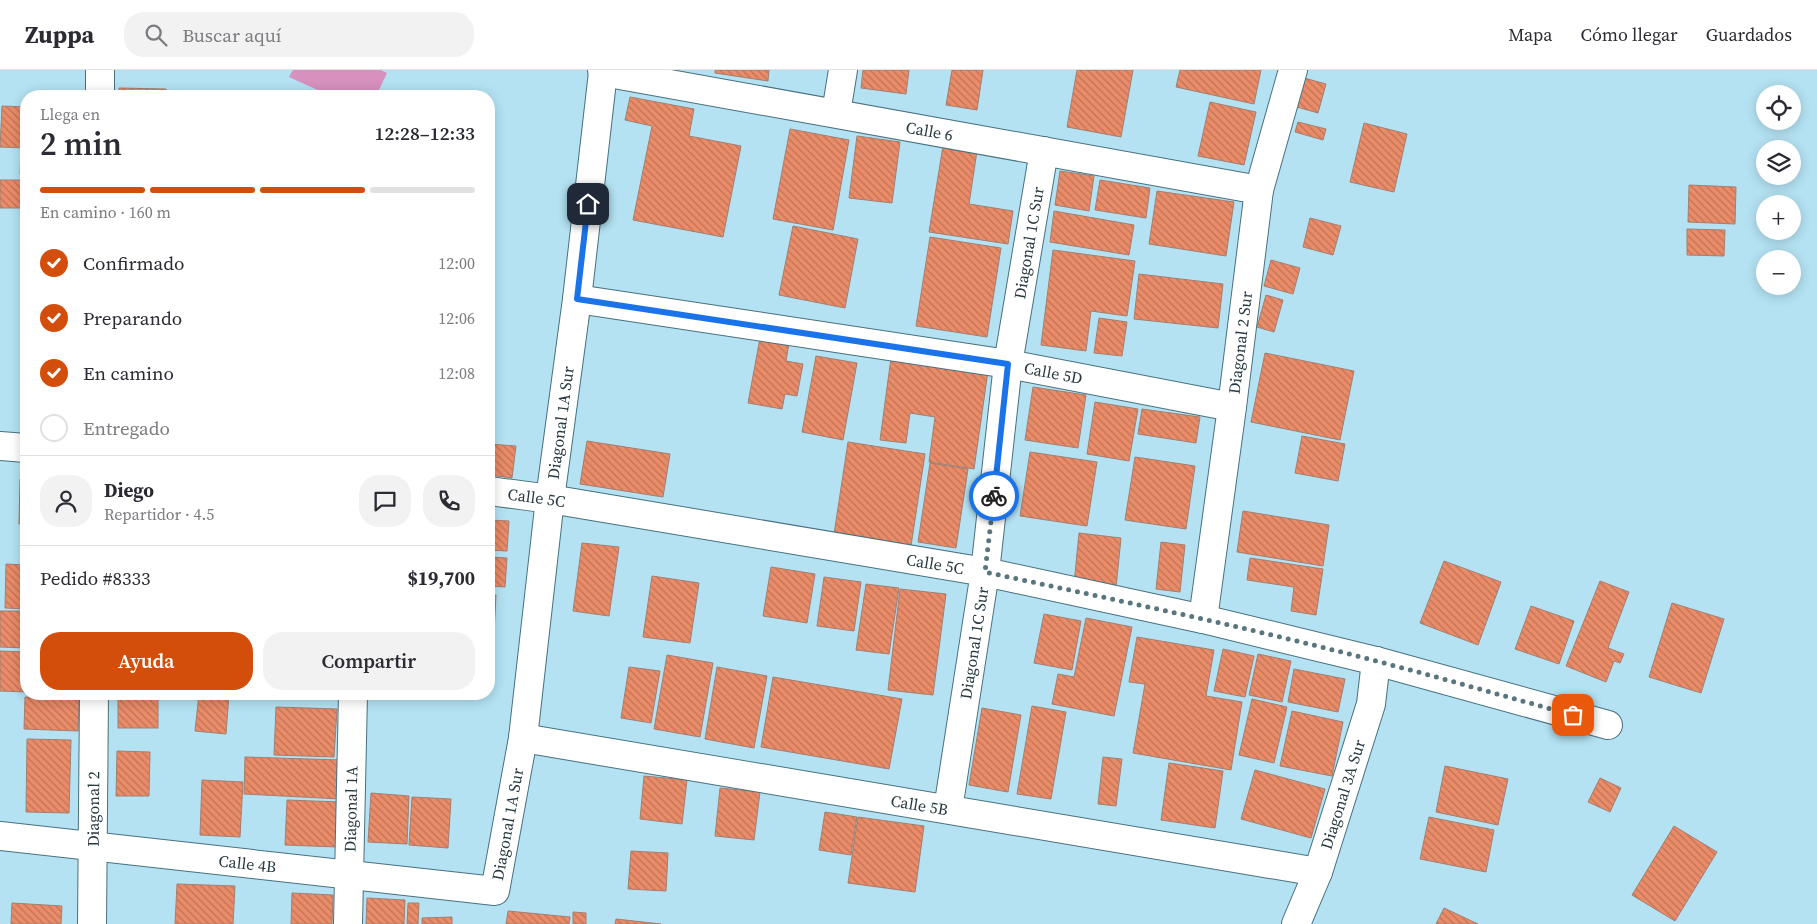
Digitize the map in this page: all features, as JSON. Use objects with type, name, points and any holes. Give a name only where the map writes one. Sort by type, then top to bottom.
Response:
[{"type":"street","points":[[100,70],[100,90]]},
{"type":"street","points":[[836,113],[843,70]]},
{"type":"street","name":"Diagonal 2 Sur","points":[[1203,619],[1259,190],[1293,70]]},
{"type":"street","name":"Calle 6","points":[[602,71],[1259,190]]},
{"type":"street","name":"Diagonal 1A Sur","points":[[496,891],[523,738],[550,499],[577,299],[602,71]]},
{"type":"street","name":"Diagonal 1C Sur","points":[[948,809],[985,572],[1008,364],[1044,151]]},
{"type":"street","name":"Calle 5D","points":[[577,299],[1008,364],[1232,407]]},
{"type":"street","points":[[0,446],[20,448]]},
{"type":"street","name":"Calle 5C","points":[[495,492],[550,499],[985,572],[1203,619],[1376,661],[1608,725]]},
{"type":"street","name":"Diagonal 3A Sur","points":[[1296,924],[1318,872],[1371,704],[1376,661]]},
{"type":"street","name":"Diagonal 2","points":[[92,924],[94,700]]},
{"type":"street","name":"Diagonal 1A","points":[[348,924],[353,700]]},
{"type":"street","name":"Calle 5B","points":[[523,738],[1318,872]]},
{"type":"street","name":"Calle 4B","points":[[0,836],[496,891]]},
{"type":"shaded area","points":[[293,70],[381,70],[387,73],[379,90],[318,90],[289,77]]},
{"type":"building","points":[[715,70],[769,70],[768,81],[715,73]]},
{"type":"building","points":[[863,70],[909,70],[906,94],[861,88]]},
{"type":"building","points":[[952,70],[983,70],[977,110],[946,105]]},
{"type":"building","points":[[1077,70],[1133,70],[1121,137],[1067,127]]},
{"type":"building","points":[[1180,70],[1261,70],[1254,104],[1176,87]]},
{"type":"building","points":[[1297,76],[1326,84],[1318,113],[1290,105]]},
{"type":"building","points":[[119,88],[166,89],[166,90],[119,90]]},
{"type":"building","points":[[630,97],[694,109],[689,136],[741,146],[723,237],[633,220],[652,126],[625,120]]},
{"type":"building","points":[[1210,102],[1256,112],[1244,165],[1198,156]]},
{"type":"building","points":[[2,106],[20,107],[20,148],[0,147]]},
{"type":"building","points":[[1298,122],[1326,129],[1323,140],[1295,132]]},
{"type":"building","points":[[1364,123],[1407,134],[1394,192],[1350,182]]},
{"type":"building","points":[[790,129],[849,140],[833,230],[773,219]]},
{"type":"building","points":[[857,136],[900,142],[892,203],[849,198]]},
{"type":"building","points":[[943,146],[977,151],[969,204],[1013,211],[1008,244],[929,232]]},
{"type":"building","points":[[1060,171],[1094,176],[1089,211],[1055,205]]},
{"type":"building","points":[[0,180],[20,180],[20,208],[0,208]]},
{"type":"building","points":[[1100,180],[1150,188],[1146,218],[1095,210]]},
{"type":"building","points":[[1689,185],[1736,187],[1735,224],[1688,222]]},
{"type":"building","points":[[1157,191],[1234,202],[1226,256],[1149,244]]},
{"type":"building","points":[[1054,211],[1134,225],[1129,255],[1050,242]]},
{"type":"building","points":[[1310,218],[1341,226],[1333,255],[1303,247]]},
{"type":"building","points":[[793,226],[858,239],[845,308],[779,295]]},
{"type":"building","points":[[1687,229],[1725,230],[1724,256],[1687,255]]},
{"type":"building","points":[[930,237],[1001,248],[987,337],[916,326]]},
{"type":"building","points":[[1053,250],[1135,261],[1127,316],[1091,311],[1086,351],[1041,345]]},
{"type":"building","points":[[1271,260],[1300,268],[1293,294],[1264,286]]},
{"type":"building","points":[[1139,274],[1223,284],[1218,328],[1134,319]]},
{"type":"building","points":[[1266,295],[1283,300],[1274,332],[1257,327]]},
{"type":"building","points":[[1099,318],[1127,322],[1122,356],[1094,353]]},
{"type":"building","points":[[760,338],[789,343],[786,361],[803,364],[797,396],[785,394],[782,409],[748,403]]},
{"type":"building","points":[[1265,353],[1354,371],[1340,440],[1251,422]]},
{"type":"building","points":[[816,356],[857,363],[843,440],[802,432]]},
{"type":"building","points":[[891,358],[988,371],[974,469],[929,462],[935,417],[910,413],[906,443],[880,440]]},
{"type":"building","points":[[1033,387],[1086,395],[1078,448],[1025,440]]},
{"type":"building","points":[[1095,402],[1138,409],[1129,461],[1087,454]]},
{"type":"building","points":[[1142,409],[1200,417],[1196,443],[1138,434]]},
{"type":"building","points":[[1302,436],[1345,444],[1338,481],[1295,473]]},
{"type":"building","points":[[587,441],[670,454],[663,497],[580,484]]},
{"type":"building","points":[[848,442],[925,454],[911,546],[834,534]]},
{"type":"building","points":[[495,444],[516,446],[512,478],[495,476]]},
{"type":"building","points":[[1030,452],[1097,462],[1087,526],[1020,516]]},
{"type":"building","points":[[1135,457],[1195,466],[1186,529],[1125,520]]},
{"type":"building","points":[[930,463],[968,469],[956,548],[918,542]]},
{"type":"building","points":[[20,479],[20,524],[19,524]]},
{"type":"building","points":[[1243,511],[1329,525],[1323,566],[1237,552]]},
{"type":"building","points":[[495,520],[509,521],[507,551],[495,550]]},
{"type":"building","points":[[1079,533],[1121,538],[1116,588],[1074,584]]},
{"type":"building","points":[[1161,542],[1185,545],[1180,592],[1156,589]]},
{"type":"building","points":[[582,543],[619,547],[609,616],[573,611]]},
{"type":"building","points":[[495,557],[507,558],[505,587],[495,586]]},
{"type":"building","points":[[1250,558],[1323,569],[1316,615],[1291,611],[1294,587],[1247,580]]},
{"type":"building","points":[[1444,561],[1501,582],[1478,645],[1420,623]]},
{"type":"building","points":[[6,564],[20,565],[20,609],[5,608]]},
{"type":"building","points":[[771,567],[815,574],[807,623],[763,616]]},
{"type":"building","points":[[652,576],[699,583],[690,643],[643,637]]},
{"type":"building","points":[[824,577],[861,582],[854,631],[817,626]]},
{"type":"building","points":[[1600,581],[1629,592],[1608,648],[1624,654],[1620,663],[1614,661],[1606,682],[1566,666]]},
{"type":"building","points":[[866,584],[899,588],[889,654],[856,650]]},
{"type":"building","points":[[900,589],[946,594],[933,695],[888,690]]},
{"type":"building","points":[[1672,603],[1724,619],[1701,693],[1649,677]]},
{"type":"building","points":[[1531,606],[1574,621],[1559,664],[1515,649]]},
{"type":"building","points":[[0,611],[20,611],[20,648],[0,647]]},
{"type":"building","points":[[1044,614],[1081,621],[1072,670],[1034,663]]},
{"type":"building","points":[[1086,618],[1132,627],[1114,716],[1052,704],[1058,674],[1074,677]]},
{"type":"building","points":[[1137,637],[1214,650],[1206,696],[1242,702],[1231,770],[1133,753],[1145,684],[1129,682]]},
{"type":"building","points":[[1223,649],[1254,656],[1245,697],[1214,691]]},
{"type":"building","points":[[0,651],[20,652],[20,692],[0,691]]},
{"type":"building","points":[[1258,654],[1291,661],[1282,702],[1249,695]]},
{"type":"building","points":[[667,655],[713,663],[700,737],[654,729]]},
{"type":"building","points":[[629,667],[660,671],[651,723],[621,718]]},
{"type":"building","points":[[717,667],[767,676],[754,748],[705,739]]},
{"type":"building","points":[[1294,669],[1345,679],[1338,712],[1288,702]]},
{"type":"building","points":[[773,677],[902,699],[889,769],[761,747]]},
{"type":"building","points":[[1252,699],[1287,707],[1274,763],[1239,755]]},
{"type":"building","points":[[25,700],[79,700],[78,731],[24,729]]},
{"type":"building","points":[[118,700],[158,700],[158,728],[118,728]]},
{"type":"building","points":[[198,700],[229,700],[226,734],[195,731]]},
{"type":"building","points":[[1032,706],[1066,712],[1051,799],[1017,794]]},
{"type":"building","points":[[276,707],[337,709],[334,757],[274,755]]},
{"type":"building","points":[[982,708],[1021,715],[1008,792],[969,785]]},
{"type":"building","points":[[1292,711],[1343,722],[1332,776],[1280,766]]},
{"type":"building","points":[[27,739],[71,740],[69,813],[26,812]]},
{"type":"building","points":[[117,751],[150,752],[149,796],[116,796]]},
{"type":"building","points":[[245,757],[342,760],[340,799],[244,794]]},
{"type":"building","points":[[1103,757],[1122,759],[1116,806],[1098,804]]},
{"type":"building","points":[[1169,763],[1223,771],[1215,828],[1161,820]]},
{"type":"building","points":[[1445,766],[1508,779],[1498,825],[1436,812]]},
{"type":"building","points":[[1255,770],[1325,789],[1311,838],[1241,819]]},
{"type":"building","points":[[644,776],[687,780],[682,824],[640,819]]},
{"type":"building","points":[[1600,778],[1621,788],[1610,812],[1588,802]]},
{"type":"building","points":[[202,780],[243,782],[240,837],[200,835]]},
{"type":"building","points":[[720,788],[760,792],[754,840],[715,836]]},
{"type":"building","points":[[371,793],[409,796],[407,844],[368,842]]},
{"type":"building","points":[[412,797],[451,799],[448,848],[409,845]]},
{"type":"building","points":[[287,800],[340,802],[337,847],[285,845]]},
{"type":"building","points":[[825,812],[857,817],[851,855],[819,850]]},
{"type":"building","points":[[858,817],[924,826],[915,892],[848,883]]},
{"type":"building","points":[[1429,817],[1494,830],[1486,872],[1420,859]]},
{"type":"building","points":[[1674,826],[1717,852],[1675,921],[1632,895]]},
{"type":"building","points":[[631,851],[668,853],[666,891],[628,889]]},
{"type":"building","points":[[177,884],[235,886],[233,924],[175,924]]},
{"type":"building","points":[[292,893],[333,895],[332,924],[291,924]]},
{"type":"building","points":[[367,898],[405,900],[404,924],[366,924]]},
{"type":"building","points":[[12,903],[62,906],[61,924],[11,924]]},
{"type":"building","points":[[408,903],[419,903],[418,924],[407,924]]},
{"type":"building","points":[[1444,908],[1478,924],[1436,924]]},
{"type":"building","points":[[508,911],[570,917],[569,924],[506,924]]},
{"type":"building","points":[[573,912],[586,913],[586,924],[573,924]]},
{"type":"building","points":[[452,917],[452,924],[422,924],[422,918]]},
{"type":"building","points":[[616,919],[661,924],[615,924]]},
{"type":"way so far","points":[[994,496],[985,572],[1203,619],[1376,661],[1573,715]]},
{"type":"route","points":[[588,204],[577,299],[1008,364],[994,496]]}]
